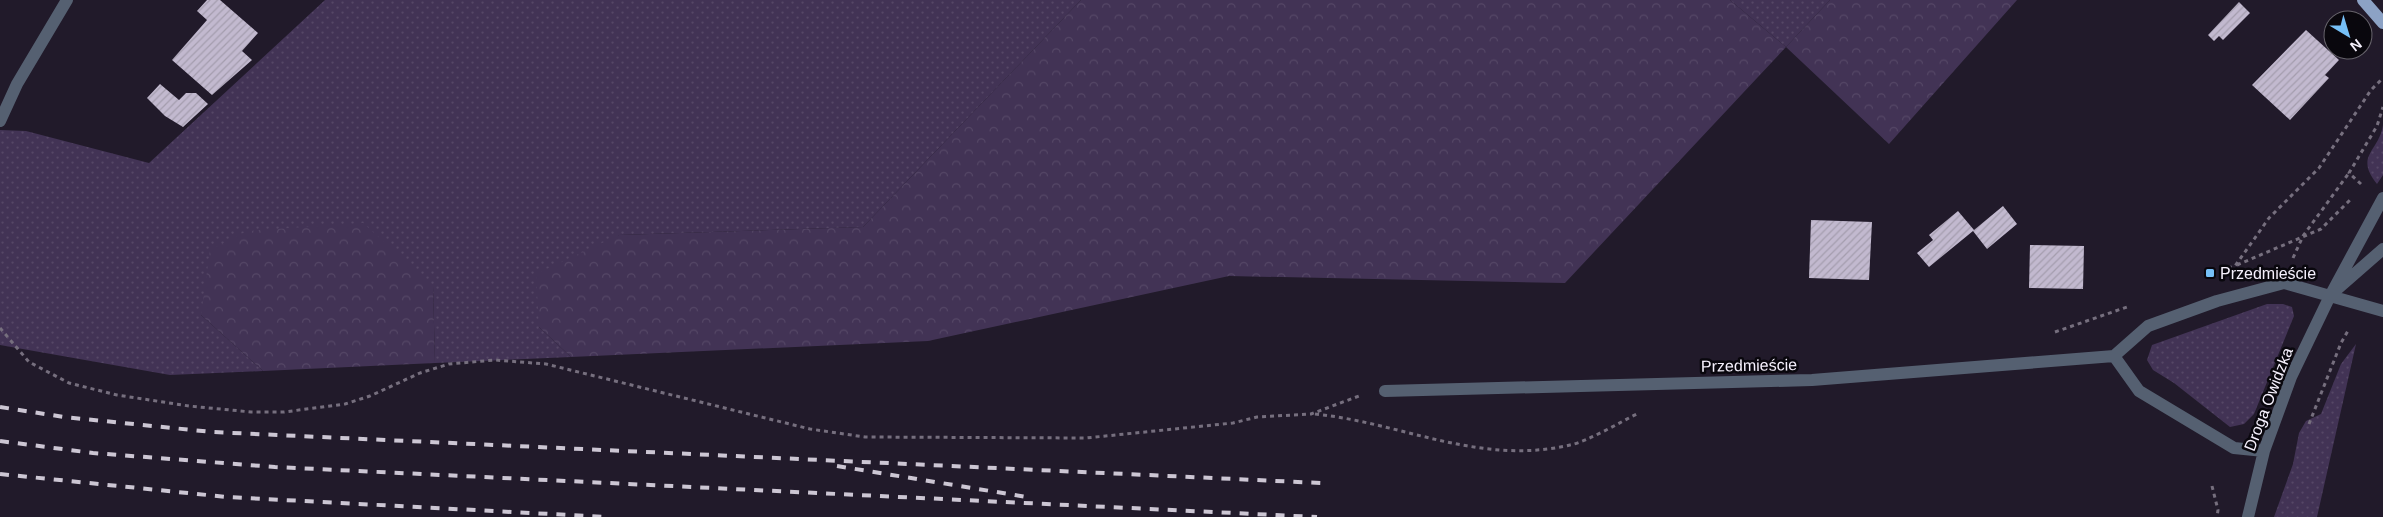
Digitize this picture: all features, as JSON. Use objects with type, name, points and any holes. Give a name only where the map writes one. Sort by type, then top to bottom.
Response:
[{"type":"main road","points":[[2363,0],[2383,23]]},
{"type":"street","points":[[0,120],[18,84],[67,0]]},
{"type":"street","name":"Droga Owidzka","points":[[2248,517],[2264,450],[2291,377],[2330,296],[2383,198]]},
{"type":"street","name":"Droga Owidzka","points":[[2330,296],[2383,248]]},
{"type":"street","points":[[2264,450],[2234,448],[2139,391],[2114,356],[2148,326],[2217,301],[2284,283],[2383,311]]},
{"type":"street","name":"Przedmieście","points":[[1385,391],[1812,380],[2114,356]]},
{"type":"path","points":[[2235,266],[2269,218],[2319,168],[2371,90],[2383,78]]},
{"type":"path","points":[[2284,283],[2303,236],[2349,174],[2377,126],[2383,107]]},
{"type":"path","points":[[2226,269],[2321,229],[2364,186],[2349,174]]},
{"type":"path","points":[[2052,333],[2136,304]]},
{"type":"path","points":[[2309,424],[2341,343],[2365,306]]},
{"type":"path","points":[[0,328],[29,362],[69,383],[117,395],[190,406],[252,412],[284,412],[345,404],[370,396],[420,373],[449,364],[496,360],[546,364],[810,429],[865,437],[1086,438],[1233,423],[1257,417],[1311,414],[1358,420],[1477,449],[1524,451],[1572,445],[1648,408]]},
{"type":"path","points":[[1311,414],[1364,394],[1385,391]]},
{"type":"path","points":[[2212,486],[2218,510],[2217,517]]},
{"type":"green space","points":[[325,0],[1081,0],[863,227],[619,235],[539,327],[571,357],[435,363],[433,286],[201,315],[263,371],[170,375],[0,345],[0,130],[26,131],[149,163]]},
{"type":"green space","points":[[1081,0],[1730,0],[1786,47],[1565,283],[1229,276],[928,341],[571,357],[539,327],[536,274],[619,235],[863,227]]},
{"type":"green space","points":[[1730,0],[1830,0],[1786,47]]},
{"type":"green space","points":[[1830,0],[2017,0],[1889,144],[1786,47]]},
{"type":"green space","points":[[2383,125],[2383,175],[2377,184],[2370,174],[2368,160],[2381,134]]},
{"type":"green space","points":[[363,223],[433,286],[435,363],[263,371],[201,315],[210,250],[247,231]]},
{"type":"green space","points":[[2267,304],[2283,304],[2292,307],[2294,316],[2254,414],[2244,424],[2230,427],[2174,383],[2153,370],[2147,360],[2152,345]]},
{"type":"green space","points":[[2356,344],[2317,517],[2274,517],[2293,464],[2299,433],[2306,421],[2321,414],[2341,364]]},
{"type":"building","points":[[207,0],[220,0],[258,33],[242,51],[252,60],[212,95],[172,60],[207,20],[197,11]]},
{"type":"building","points":[[2239,2],[2250,13],[2223,40],[2219,36],[2214,41],[2208,35]]},
{"type":"building","points":[[2306,30],[2323,45],[2323,60],[2339,60],[2325,75],[2329,78],[2290,120],[2252,85]]},
{"type":"building","points":[[160,84],[179,100],[186,93],[196,93],[208,104],[183,127],[165,116],[147,98]]},
{"type":"building","points":[[2003,206],[2017,224],[1987,249],[1973,231],[1929,267],[1917,253],[1933,240],[1929,235],[1958,211],[1974,230]]},
{"type":"building","points":[[1811,220],[1872,222],[1869,280],[1809,278]]},
{"type":"building","points":[[2030,245],[2084,246],[2083,289],[2029,288]]},
{"type":"railway","points":[[0,407],[64,417],[212,432],[1321,483]]},
{"type":"railway","points":[[0,441],[93,453],[275,467],[1317,517]]},
{"type":"railway","points":[[837,466],[1027,497]]},
{"type":"railway","points":[[0,474],[227,497],[607,517]]},
{"type":"place","name":"Przedmieście","points":[[2210,273]]}]
